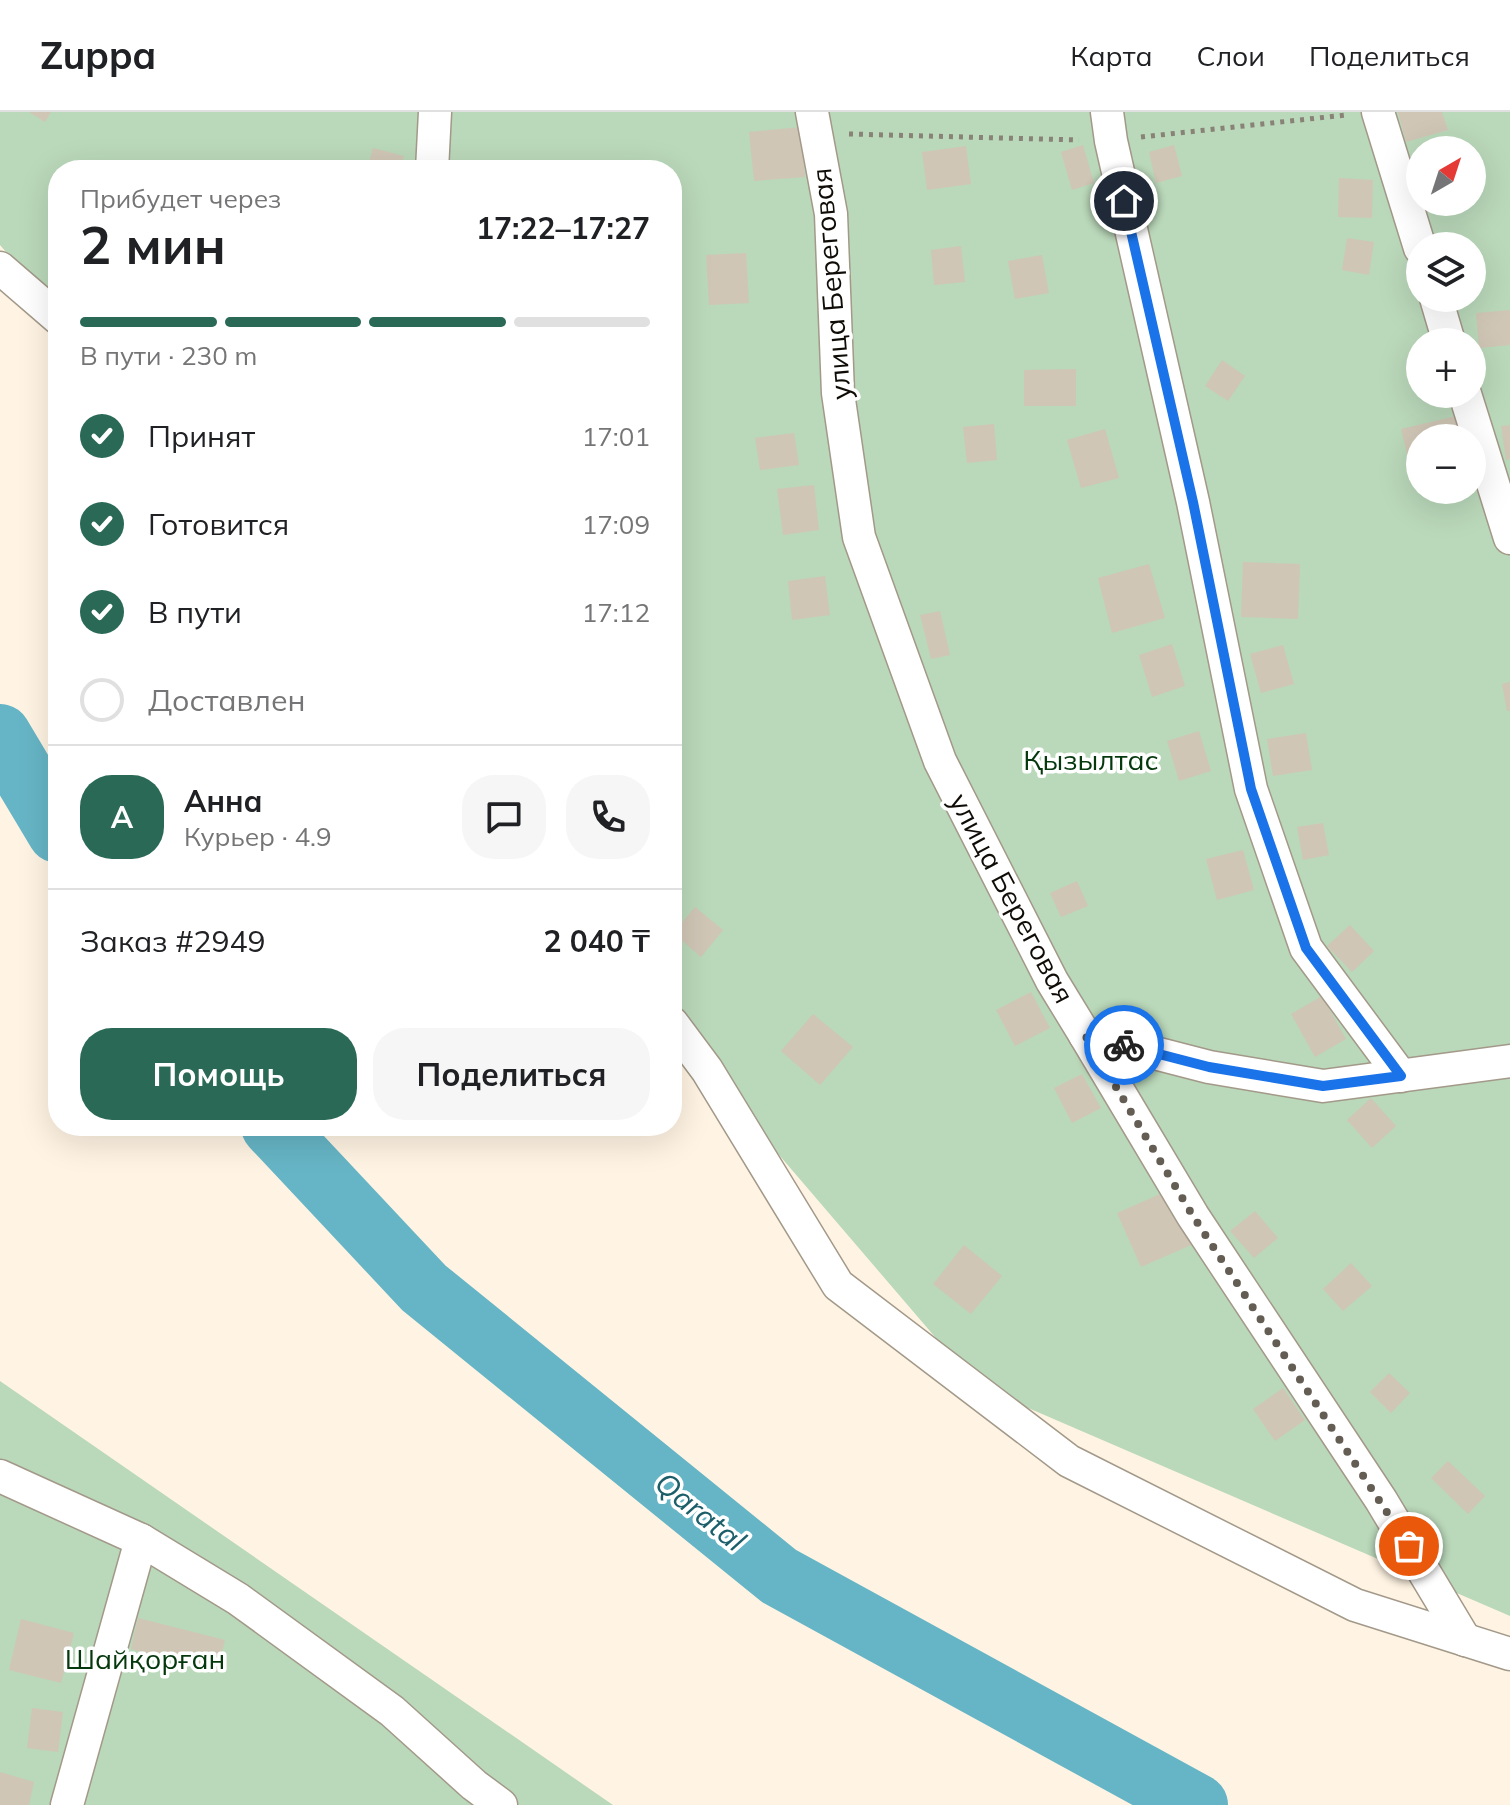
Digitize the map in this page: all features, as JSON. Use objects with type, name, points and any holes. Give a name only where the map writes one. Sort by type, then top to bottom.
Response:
[{"type":"street","points":[[433,160],[435,112]]},
{"type":"street","name":"улица Береговая","points":[[812,112],[831,214],[838,393],[859,537],[940,761],[1052,981],[1193,1216],[1381,1500],[1465,1640]]},
{"type":"street","points":[[1107,112],[1193,502],[1251,789],[1306,948],[1401,1076]]},
{"type":"street","points":[[1378,112],[1415,232]]},
{"type":"street","points":[[0,268],[48,309]]},
{"type":"street","points":[[1469,408],[1510,538]]},
{"type":"street","points":[[1085,1035],[1209,1067],[1323,1086],[1510,1061]]},
{"type":"street","points":[[682,1036],[707,1070],[838,1285],[1069,1461],[1355,1605],[1510,1654]]},
{"type":"street","points":[[0,1476],[141,1540],[238,1599],[392,1711],[471,1795],[501,1805]]},
{"type":"street","points":[[67,1805],[141,1540]]},
{"type":"green space","name":"Қызылтас","points":[[0,112],[1510,112],[1510,1616],[977,1386],[682,1042],[682,160],[48,160],[48,301],[0,245]]},
{"type":"green space","name":"Шайқорған","points":[[0,1381],[613,1805],[0,1805]]},
{"type":"building","points":[[29,112],[51,112],[45,122]]},
{"type":"building","points":[[1398,112],[1442,112],[1448,130],[1427,136],[1406,136],[1406,142]]},
{"type":"building","points":[[801,127],[805,177],[754,181],[749,132]]},
{"type":"building","points":[[1083,145],[1094,183],[1072,190],[1061,152]]},
{"type":"building","points":[[1174,145],[1182,176],[1156,183],[1149,152]]},
{"type":"building","points":[[966,146],[971,184],[927,190],[922,152]]},
{"type":"building","points":[[373,148],[404,156],[403,160],[370,160]]},
{"type":"building","points":[[1339,178],[1373,180],[1372,218],[1338,217]]},
{"type":"building","points":[[1347,238],[1374,242],[1369,275],[1342,270]]},
{"type":"building","points":[[961,246],[965,282],[934,285],[931,250]]},
{"type":"building","points":[[746,253],[749,303],[709,305],[706,255]]},
{"type":"building","points":[[1042,255],[1049,293],[1015,299],[1008,261]]},
{"type":"building","points":[[1510,310],[1510,345],[1486,347],[1486,328],[1477,328],[1476,313]]},
{"type":"building","points":[[1222,360],[1245,376],[1228,401],[1205,386]]},
{"type":"building","points":[[1076,369],[1076,406],[1024,406],[1024,370]]},
{"type":"building","points":[[1456,416],[1457,424],[1422,424]]},
{"type":"building","points":[[994,424],[997,460],[967,463],[963,427]]},
{"type":"building","points":[[1510,425],[1510,459],[1506,460],[1501,426]]},
{"type":"building","points":[[1406,428],[1406,450],[1401,429]]},
{"type":"building","points":[[1105,429],[1119,478],[1081,488],[1067,440]]},
{"type":"building","points":[[794,433],[799,465],[760,470],[755,438]]},
{"type":"building","points":[[814,485],[819,530],[783,535],[777,489]]},
{"type":"building","points":[[1243,562],[1300,564],[1298,619],[1241,617]]},
{"type":"building","points":[[1149,564],[1165,618],[1112,633],[1098,578]]},
{"type":"building","points":[[825,576],[830,615],[792,620],[788,581]]},
{"type":"building","points":[[940,611],[950,655],[931,659],[920,615]]},
{"type":"building","points":[[1172,644],[1185,686],[1152,697],[1139,655]]},
{"type":"building","points":[[1283,645],[1294,684],[1261,693],[1250,654]]},
{"type":"building","points":[[1510,682],[1510,711],[1507,711],[1502,684]]},
{"type":"building","points":[[1199,731],[1211,771],[1179,781],[1167,741]]},
{"type":"building","points":[[1306,733],[1312,770],[1273,776],[1267,739]]},
{"type":"building","points":[[1323,823],[1329,855],[1303,860],[1297,827]]},
{"type":"building","points":[[1243,850],[1254,890],[1217,900],[1206,859]]},
{"type":"building","points":[[1077,881],[1088,906],[1061,917],[1050,893]]},
{"type":"building","points":[[695,907],[723,930],[701,957],[682,941],[682,922]]},
{"type":"building","points":[[1350,925],[1374,951],[1352,972],[1327,946]]},
{"type":"building","points":[[1031,992],[1050,1028],[1015,1046],[996,1010]]},
{"type":"building","points":[[1322,996],[1346,1039],[1315,1057],[1291,1014]]},
{"type":"building","points":[[813,1014],[853,1047],[820,1085],[781,1051]]},
{"type":"building","points":[[1082,1074],[1101,1108],[1072,1123],[1054,1088]]},
{"type":"building","points":[[1371,1098],[1396,1126],[1372,1148],[1347,1120]]},
{"type":"building","points":[[1167,1191],[1191,1245],[1141,1267],[1117,1213]]},
{"type":"building","points":[[1255,1211],[1278,1238],[1254,1258],[1230,1231]]},
{"type":"building","points":[[964,1245],[1002,1276],[971,1314],[933,1284]]},
{"type":"building","points":[[1351,1263],[1372,1286],[1343,1311],[1323,1289]]},
{"type":"building","points":[[1389,1373],[1410,1393],[1391,1413],[1370,1392]]},
{"type":"building","points":[[1283,1388],[1305,1420],[1275,1441],[1253,1409]]},
{"type":"building","points":[[1448,1461],[1485,1496],[1468,1514],[1431,1478]]},
{"type":"building","points":[[138,1618],[225,1640],[217,1672],[131,1649]]},
{"type":"building","points":[[21,1619],[74,1633],[61,1683],[9,1670]]},
{"type":"building","points":[[32,1708],[63,1712],[58,1752],[27,1748]]},
{"type":"building","points":[[0,1772],[34,1782],[29,1805],[0,1805]]},
{"type":"waterway","name":"Qaratal","points":[[0,735],[48,815]]},
{"type":"waterway","name":"Qaratal","points":[[281,1136],[424,1288],[779,1576],[1197,1805]]},
{"type":"way so far","points":[[1124,1045],[1085,1035],[1193,1216],[1409,1546]]},
{"type":"route","points":[[1124,201],[1193,502],[1251,789],[1306,948],[1401,1076],[1323,1086],[1209,1067],[1124,1045]]}]
